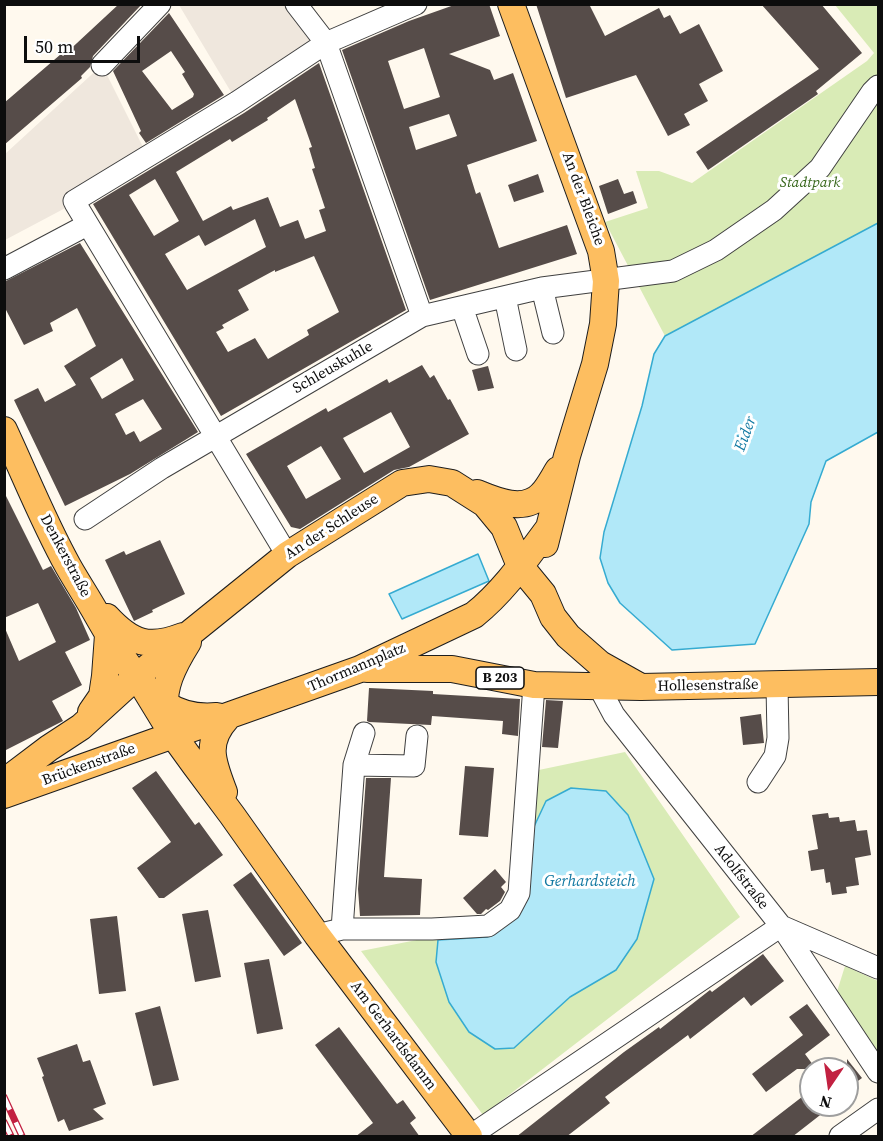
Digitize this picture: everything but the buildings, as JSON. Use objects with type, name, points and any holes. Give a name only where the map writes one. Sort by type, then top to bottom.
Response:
[{"type":"main road","name":"An der Bleiche","points":[[511,4],[601,250],[606,281],[603,324],[596,364],[567,456],[548,529],[520,566]]},
{"type":"main road","name":"Denkerstraße","points":[[4,430],[69,567],[108,635],[137,676]]},
{"type":"main road","points":[[452,483],[498,502],[518,504],[532,501],[541,495],[567,456]]},
{"type":"main road","name":"An der Schleuse","points":[[137,676],[188,642],[287,555],[402,483],[429,479],[452,483],[485,504],[504,527],[520,566]]},
{"type":"main road","points":[[543,594],[543,565],[548,529]]},
{"type":"main road","name":"Hollesenstraße","points":[[520,566],[543,594],[553,617],[568,636],[600,664],[641,687],[879,682]]},
{"type":"main road","name":"Thormannplatz","points":[[168,722],[230,717],[360,669],[474,615],[508,583],[520,566]]},
{"type":"main road","points":[[86,596],[120,630],[137,640],[155,643],[188,642]]},
{"type":"main road","points":[[81,727],[102,696],[108,635]]},
{"type":"main road","points":[[188,642],[175,677],[178,694],[198,716]]},
{"type":"main road","points":[[168,722],[165,690],[169,676],[188,642]]},
{"type":"main road","name":"B 203","points":[[360,669],[452,669],[534,685],[641,687]]},
{"type":"main road","points":[[137,676],[317,935]]},
{"type":"main road","name":"Brückenstraße","points":[[4,782],[81,727],[137,676]]},
{"type":"main road","points":[[168,722],[180,712],[198,716],[230,717]]},
{"type":"main road","points":[[230,717],[216,732],[212,751],[213,762],[232,815]]},
{"type":"main road","name":"Brückenstraße","points":[[4,795],[168,722]]},
{"type":"main road","name":"Am Gerhardsdamm","points":[[317,935],[469,1137]]},
{"type":"street","points":[[102,65],[160,4]]},
{"type":"street","points":[[296,4],[326,43],[422,316]]},
{"type":"street","points":[[287,555],[74,202],[237,102],[326,43],[416,4]]},
{"type":"street","name":"Schleuskuhle","points":[[85,519],[162,468],[422,316],[543,288],[674,271],[716,250],[774,210],[820,168],[872,92],[879,86]]},
{"type":"street","points":[[4,269],[87,225]]},
{"type":"street","points":[[543,288],[554,333]]},
{"type":"street","points":[[505,297],[516,350]]},
{"type":"street","points":[[462,307],[478,354]]},
{"type":"street","points":[[317,935],[342,929],[432,929],[488,926],[510,910],[519,893],[534,685]]},
{"type":"street","name":"Adolfstraße","points":[[598,685],[614,715],[780,926],[879,1072]]},
{"type":"street","points":[[758,782],[775,756],[778,738],[777,685]]},
{"type":"street","points":[[342,929],[354,765],[364,733]]},
{"type":"street","points":[[354,765],[414,766],[417,736]]},
{"type":"street","points":[[469,1137],[780,926],[879,968]]},
{"type":"street","points":[[840,1137],[879,1109]]},
{"type":"green space","name":"Stadtpark","points":[[835,5],[878,5],[878,223],[665,336],[605,222],[648,208],[636,171],[659,171],[692,183],[867,61],[874,53]]},
{"type":"green space","points":[[625,752],[740,917],[483,1115],[361,951],[437,936],[512,914],[534,771]]},
{"type":"green space","points":[[845,966],[878,981],[878,1054],[835,998]]},
{"type":"shaded area","points":[[179,5],[296,5],[326,43],[237,102]]},
{"type":"shaded area","points":[[102,65],[149,159],[88,196],[5,240],[5,154]]},
{"type":"water","name":"Eider","points":[[878,223],[878,432],[826,461],[811,502],[809,524],[755,644],[672,650],[620,603],[608,583],[600,558],[604,532],[642,406],[654,354],[665,336]]},
{"type":"water","points":[[478,554],[489,581],[402,619],[389,594]]},
{"type":"water","name":"Gerhardsteich","points":[[571,788],[606,791],[628,815],[654,879],[637,939],[616,970],[570,997],[514,1048],[495,1049],[469,1032],[449,1002],[436,962],[438,940],[487,937],[504,926],[532,831],[546,801]]},
{"type":"railway","points":[[4,1097],[22,1136]]},
{"type":"railway","points":[[4,1122],[11,1136]]}]
